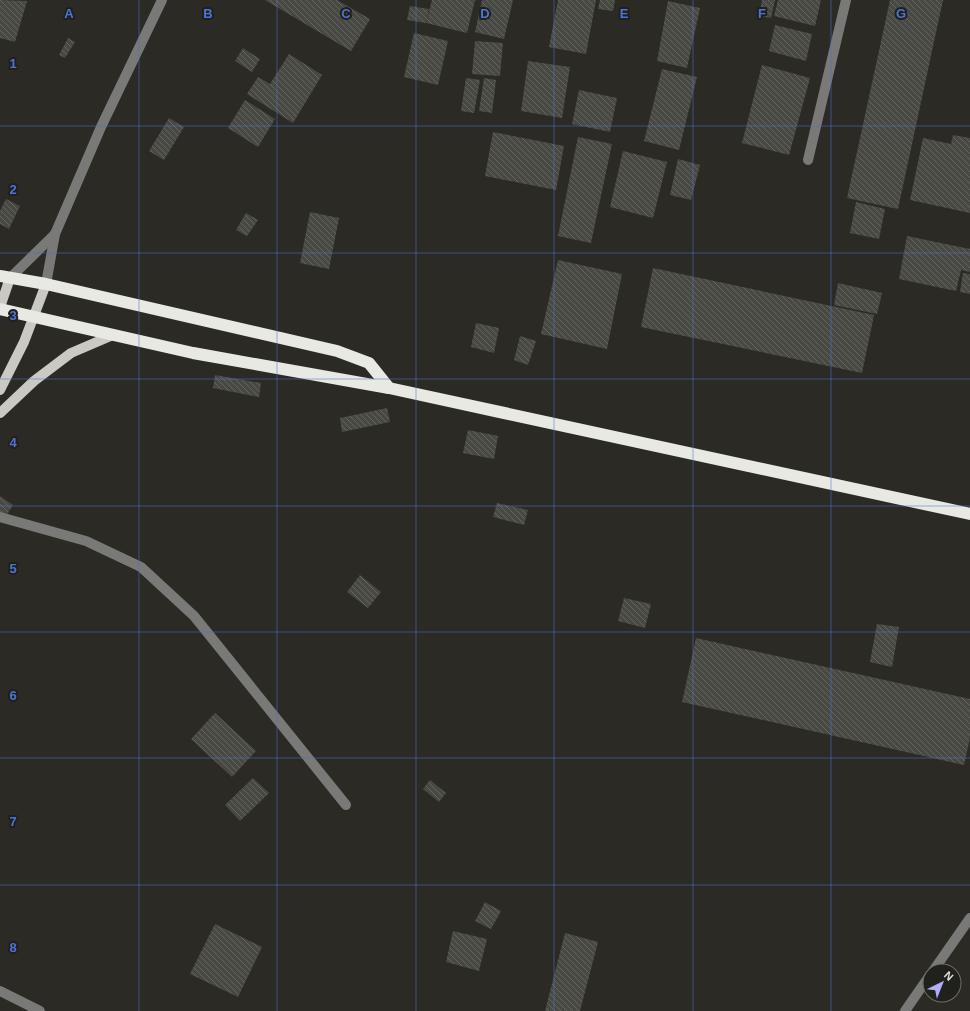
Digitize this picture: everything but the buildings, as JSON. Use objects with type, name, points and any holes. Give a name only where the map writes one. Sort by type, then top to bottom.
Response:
[{"type":"highway","points":[[5,277],[46,284],[337,351],[369,362],[389,388]]},
{"type":"highway","points":[[0,308],[193,353],[389,388],[970,514]]},
{"type":"main road","points":[[0,308],[5,277]]},
{"type":"main road","points":[[0,390],[34,316],[46,284]]},
{"type":"main road","points":[[0,413],[34,381],[71,353],[113,335]]},
{"type":"street","points":[[46,284],[56,234],[101,127],[162,0]]},
{"type":"street","points":[[808,160],[846,0]]},
{"type":"street","points":[[5,277],[56,234]]},
{"type":"street","points":[[0,517],[86,540],[141,566],[194,616],[346,805]]},
{"type":"street","points":[[939,963],[970,918]]},
{"type":"street","points":[[905,1011],[922,987]]},
{"type":"street","points":[[0,991],[40,1011]]}]
